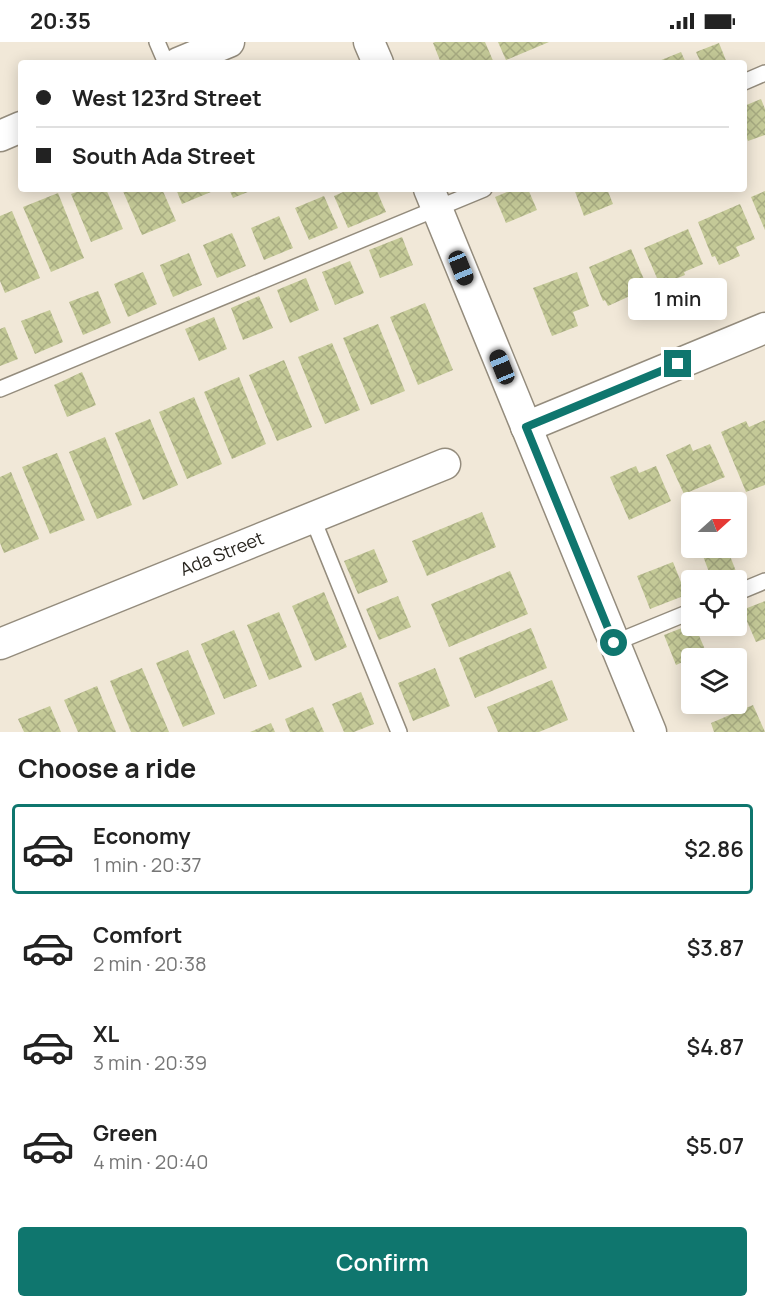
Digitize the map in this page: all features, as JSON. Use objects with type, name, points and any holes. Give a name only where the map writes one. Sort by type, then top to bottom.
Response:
[{"type":"street","points":[[185,60],[230,42]]},
{"type":"street","points":[[369,42],[377,60]]},
{"type":"street","points":[[0,136],[18,128]]},
{"type":"street","points":[[433,199],[651,732]]},
{"type":"street","points":[[526,427],[765,328]]},
{"type":"street","name":"Ada Street","points":[[0,645],[445,464]]},
{"type":"lane","points":[[157,42],[165,60]]},
{"type":"lane","points":[[747,80],[765,73]]},
{"type":"lane","points":[[0,389],[433,199],[468,192]]},
{"type":"lane","points":[[312,518],[399,732]]},
{"type":"lane","points":[[747,588],[765,581]]},
{"type":"lane","points":[[614,643],[681,616]]},
{"type":"building","points":[[485,42],[493,60],[440,60],[433,43]]},
{"type":"building","points":[[498,42],[549,42],[506,60]]},
{"type":"building","points":[[719,43],[726,60],[700,60],[696,52]]},
{"type":"building","points":[[681,52],[685,60],[661,60]]},
{"type":"building","points":[[761,99],[765,109],[765,135],[748,141],[747,138],[747,105]]},
{"type":"building","points":[[765,191],[765,230],[751,197]]},
{"type":"building","points":[[107,192],[123,229],[91,242],[71,194]]},
{"type":"building","points":[[123,192],[163,192],[176,221],[142,235]]},
{"type":"building","points":[[177,192],[211,192],[182,204]]},
{"type":"building","points":[[230,192],[248,192],[233,198]]},
{"type":"building","points":[[343,192],[377,192],[386,212],[348,228],[334,196]]},
{"type":"building","points":[[507,192],[529,192],[537,210],[506,223],[495,197]]},
{"type":"building","points":[[575,192],[608,192],[613,204],[584,216]]},
{"type":"building","points":[[58,193],[84,258],[51,272],[23,207]]},
{"type":"building","points":[[324,196],[338,228],[309,240],[295,208]]},
{"type":"building","points":[[740,204],[755,239],[736,247],[740,256],[719,265],[715,256],[712,257],[698,222]]},
{"type":"building","points":[[12,211],[40,278],[5,293],[0,281],[0,216]]},
{"type":"building","points":[[279,216],[293,248],[264,260],[251,228]]},
{"type":"building","points":[[688,229],[703,264],[684,272],[685,275],[660,285],[644,248]]},
{"type":"building","points":[[232,233],[246,266],[217,278],[203,245]]},
{"type":"building","points":[[402,237],[413,265],[380,278],[369,250]]},
{"type":"building","points":[[631,249],[646,284],[628,291],[630,296],[608,306],[605,300],[603,301],[589,267]]},
{"type":"building","points":[[189,253],[202,285],[173,297],[160,265]]},
{"type":"building","points":[[350,261],[364,293],[335,305],[322,272]]},
{"type":"building","points":[[143,272],[157,304],[128,317],[114,284]]},
{"type":"building","points":[[577,272],[589,306],[573,312],[578,326],[552,336],[533,288]]},
{"type":"building","points":[[306,278],[319,310],[290,323],[277,290]]},
{"type":"building","points":[[98,291],[111,323],[83,335],[69,302]]},
{"type":"building","points":[[259,296],[273,328],[243,340],[231,308]]},
{"type":"building","points":[[425,303],[453,370],[418,385],[390,317]]},
{"type":"building","points":[[50,310],[63,342],[35,354],[21,321]]},
{"type":"building","points":[[214,317],[227,349],[199,361],[185,329]]},
{"type":"building","points":[[378,324],[405,391],[371,405],[343,338]]},
{"type":"building","points":[[5,327],[18,359],[0,366],[0,329]]},
{"type":"building","points":[[332,343],[360,410],[325,424],[298,357]]},
{"type":"building","points":[[284,360],[312,427],[277,441],[249,375]]},
{"type":"building","points":[[82,372],[96,405],[67,417],[54,385]]},
{"type":"building","points":[[239,377],[266,444],[232,459],[204,392]]},
{"type":"building","points":[[194,397],[222,464],[187,479],[159,412]]},
{"type":"building","points":[[150,419],[178,485],[143,500],[115,433]]},
{"type":"building","points":[[765,420],[765,485],[746,492],[721,432],[746,421],[749,427]]},
{"type":"building","points":[[105,437],[132,505],[97,519],[69,452]]},
{"type":"building","points":[[690,444],[693,451],[710,444],[725,477],[689,492],[683,492],[666,455]]},
{"type":"building","points":[[57,453],[85,520],[50,534],[22,467]]},
{"type":"building","points":[[636,466],[639,473],[656,466],[671,501],[629,520],[610,477]]},
{"type":"building","points":[[11,472],[39,539],[4,553],[0,543],[0,477]]},
{"type":"building","points":[[482,512],[496,547],[427,576],[412,541]]},
{"type":"building","points":[[374,549],[388,582],[358,594],[344,561]]},
{"type":"building","points":[[704,558],[731,558],[735,570],[708,570]]},
{"type":"building","points":[[673,562],[681,582],[681,597],[650,609],[637,576]]},
{"type":"building","points":[[510,571],[528,614],[449,647],[431,604]]},
{"type":"building","points":[[324,592],[347,647],[315,661],[292,606]]},
{"type":"building","points":[[398,596],[411,627],[379,640],[366,609]]},
{"type":"building","points":[[765,601],[765,639],[756,642],[747,621],[747,608]]},
{"type":"building","points":[[279,612],[302,667],[269,680],[247,625]]},
{"type":"building","points":[[531,628],[547,668],[475,698],[459,658]]},
{"type":"building","points":[[681,628],[681,636],[699,636],[704,648],[681,648],[681,663],[676,665],[664,635]]},
{"type":"building","points":[[234,630],[257,686],[224,699],[201,644]]},
{"type":"building","points":[[188,650],[215,714],[183,727],[156,663]]},
{"type":"building","points":[[142,668],[169,732],[131,732],[110,681]]},
{"type":"building","points":[[435,668],[450,706],[413,721],[398,683]]},
{"type":"building","points":[[552,680],[568,720],[539,732],[498,732],[487,707]]},
{"type":"building","points":[[97,686],[116,732],[78,732],[64,700]]},
{"type":"building","points":[[361,692],[374,724],[354,732],[344,732],[332,704]]},
{"type":"building","points":[[753,705],[765,732],[714,732],[711,723],[732,714],[747,714],[747,708]]},
{"type":"building","points":[[50,706],[61,732],[24,732],[18,719]]},
{"type":"building","points":[[313,707],[324,732],[290,732],[285,719]]},
{"type":"building","points":[[271,723],[275,732],[250,732]]},
{"type":"route","points":[[614,643],[526,427],[678,364]]}]
